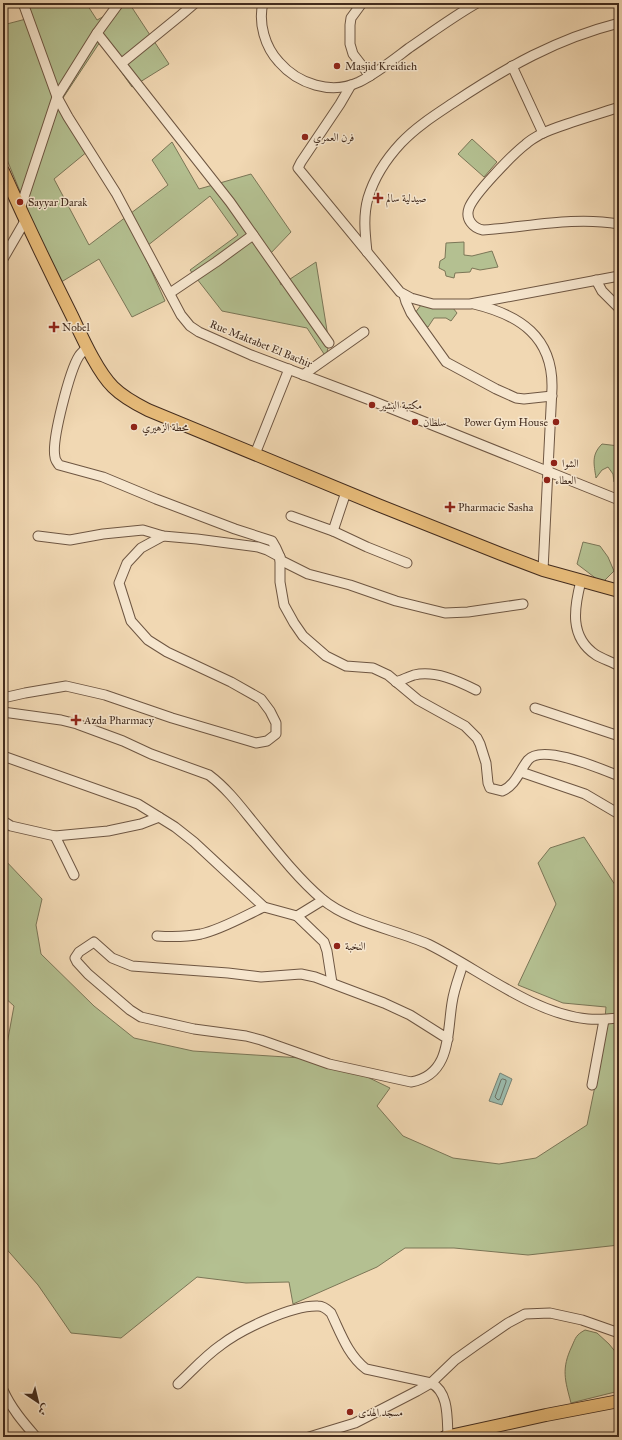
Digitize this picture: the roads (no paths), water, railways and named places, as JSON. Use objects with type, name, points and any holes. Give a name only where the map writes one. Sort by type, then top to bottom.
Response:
[{"type":"main road","points":[[3,171],[25,221],[87,347],[112,387],[132,402],[346,492],[501,554],[543,570],[619,591]]},
{"type":"main road","points":[[446,1436],[619,1401]]},
{"type":"street","name":"Rue Maktabet El Bachir","points":[[23,3],[57,97],[75,129],[116,192],[186,322],[199,332],[251,355],[303,374],[619,500]]},
{"type":"street","points":[[20,209],[57,97],[96,33],[119,3]]},
{"type":"street","points":[[122,63],[195,3]]},
{"type":"street","points":[[263,3],[261,22],[265,37],[275,58],[294,76],[316,86],[326,88],[351,85],[370,76],[409,48],[478,3]]},
{"type":"street","points":[[362,3],[351,18],[350,44],[353,54],[370,76]]},
{"type":"street","points":[[367,252],[364,219],[369,196],[382,169],[400,143],[419,126],[477,87],[512,66],[567,39],[619,23]]},
{"type":"street","points":[[96,33],[122,63],[230,202],[328,342]]},
{"type":"street","points":[[512,66],[543,133]]},
{"type":"street","points":[[351,85],[298,168],[404,295],[411,313],[446,362],[516,398],[524,399],[552,396]]},
{"type":"street","points":[[619,107],[543,133],[526,144],[506,163],[472,202],[468,215],[473,226],[483,230],[556,222],[619,224]]},
{"type":"street","points":[[3,259],[25,221]]},
{"type":"street","points":[[170,293],[253,235]]},
{"type":"street","points":[[404,295],[433,304],[470,304],[619,276]]},
{"type":"street","points":[[596,280],[602,291],[619,308]]},
{"type":"street","points":[[506,297],[505,308],[510,316]]},
{"type":"street","points":[[470,304],[496,310],[510,316],[533,332],[545,350],[550,364],[552,376],[552,396],[543,570]]},
{"type":"street","points":[[303,374],[364,332]]},
{"type":"street","points":[[87,347],[79,355],[61,409],[54,455],[57,462],[63,467],[104,478],[221,524],[272,541],[280,559],[280,582],[284,605],[303,636],[326,656],[346,666],[380,670],[418,700],[465,726],[477,738],[486,763],[490,788],[502,791],[505,790],[521,772],[530,758],[535,755],[557,755],[619,776]]},
{"type":"street","points":[[255,454],[289,369]]},
{"type":"street","points":[[333,531],[346,492]]},
{"type":"street","points":[[291,516],[333,531],[407,563]]},
{"type":"street","points":[[38,536],[70,540],[103,534],[143,530],[163,536],[197,538],[258,547],[267,550],[308,574],[350,585],[396,601],[445,612],[468,612],[523,604]]},
{"type":"street","points":[[3,703],[3,699],[25,693],[66,686],[104,695],[172,718],[256,743],[267,741],[276,734],[276,723],[270,711],[261,699],[231,682],[167,652],[148,640],[131,621],[119,583],[127,563],[141,548],[163,536]]},
{"type":"street","points":[[581,581],[575,608],[578,632],[583,643],[597,656],[619,666]]},
{"type":"street","points":[[396,682],[414,675],[440,675],[476,690]]},
{"type":"street","points":[[535,708],[619,736]]},
{"type":"street","points":[[3,712],[61,720],[77,724],[123,741],[151,754],[209,775],[218,781],[232,796],[310,888],[323,900],[344,913],[428,944],[524,998],[548,1009],[589,1020],[619,1018]]},
{"type":"street","points":[[3,756],[138,804],[159,816],[194,842],[264,907],[297,916],[324,942],[327,951],[332,983]]},
{"type":"street","points":[[521,772],[585,794],[619,814]]},
{"type":"street","points":[[3,821],[11,826],[55,836],[108,831],[141,824],[159,816]]},
{"type":"street","points":[[55,836],[74,876]]},
{"type":"street","points":[[297,916],[323,900]]},
{"type":"street","points":[[157,936],[177,937],[202,933],[264,907]]},
{"type":"street","points":[[448,1039],[403,1012],[384,1003],[332,983],[301,974],[261,977],[132,966],[112,958],[94,942],[80,952],[75,958],[88,974],[130,1010],[142,1017],[194,1029],[246,1036],[329,1064],[411,1082],[421,1080],[432,1074],[440,1065],[448,1039],[452,1002],[456,983],[463,964]]},
{"type":"street","points":[[592,1085],[604,1020]]},
{"type":"street","points":[[178,1384],[213,1350],[240,1332],[282,1314],[319,1306],[331,1313],[350,1353],[359,1364],[366,1369],[430,1382],[439,1388],[444,1399],[446,1436]]},
{"type":"street","points":[[309,1437],[355,1423],[376,1413],[430,1382],[455,1360],[503,1326],[525,1314],[550,1314],[582,1320],[619,1333]]},
{"type":"street","points":[[3,1390],[19,1417],[36,1437]]},
{"type":"water","points":[[500,1073],[512,1079],[502,1105],[489,1101]]},
{"type":"place","name":"Masjid Kreidieh","points":[[337,66]]},
{"type":"place","name":"فرن العمري","points":[[305,137]]},
{"type":"place","name":"صيدلية سالم","points":[[378,198]]},
{"type":"place","name":"Sayyar Darak","points":[[20,202]]},
{"type":"place","name":"Nobel","points":[[54,327]]},
{"type":"place","name":"مكتبة البشير","points":[[372,405]]},
{"type":"place","name":"سلطان","points":[[415,422]]},
{"type":"place","name":"Power Gym House","points":[[556,422]]},
{"type":"place","name":"محطة الزهيري","points":[[134,427]]},
{"type":"place","name":"الشوا","points":[[554,463]]},
{"type":"place","name":"العطاء","points":[[547,480]]},
{"type":"place","name":"Pharmacie Sasha","points":[[450,507]]},
{"type":"place","name":"Azda Pharmacy","points":[[76,720]]},
{"type":"place","name":"النخبة","points":[[337,946]]},
{"type":"place","name":"مسجد الهدى","points":[[350,1412]]}]
